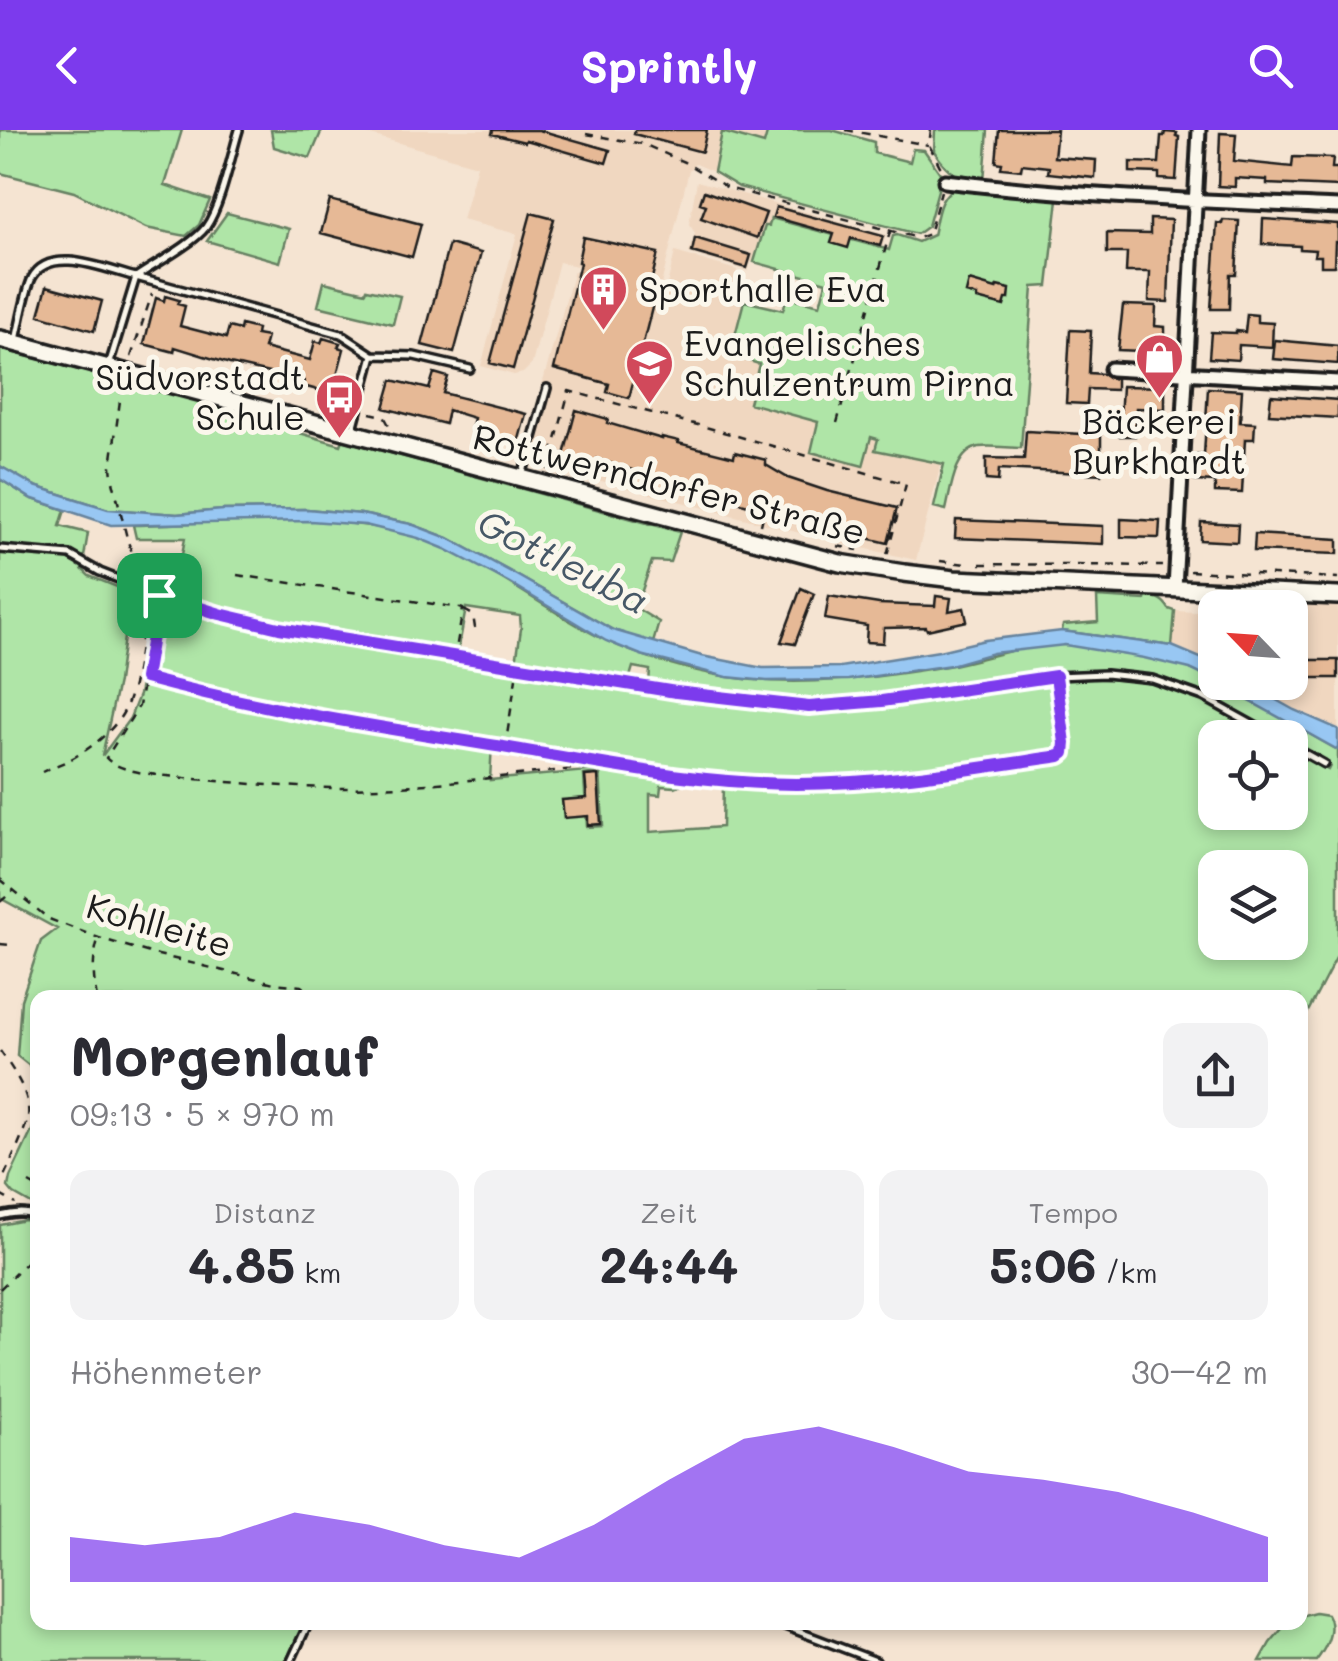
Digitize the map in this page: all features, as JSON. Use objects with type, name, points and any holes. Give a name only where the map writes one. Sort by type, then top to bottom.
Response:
[{"type":"main road","name":"Rottwerndorfer Straße","points":[[7,341],[121,367],[521,479],[840,562],[954,578],[1338,596]]},
{"type":"street","points":[[1175,589],[1199,130]]},
{"type":"street","points":[[945,181],[1196,202],[1338,207]]},
{"type":"street","points":[[1111,368],[1338,382]]},
{"type":"lane","points":[[121,367],[136,277],[209,224],[239,130]]},
{"type":"lane","points":[[7,341],[32,276],[47,262],[66,259],[342,334],[373,355],[414,356],[470,369]]},
{"type":"lane","points":[[352,432],[373,355]]},
{"type":"lane","points":[[521,479],[547,388]]},
{"type":"lane","points":[[0,549],[70,554],[100,572],[159,595],[279,628],[676,692],[809,707],[882,701],[1056,676],[1106,674],[1152,679],[1202,697],[1244,720]]},
{"type":"lane","points":[[1308,755],[1324,764]]},
{"type":"lane","points":[[0,1216],[30,1213]]},
{"type":"lane","points":[[291,1661],[305,1630]]},
{"type":"lane","points":[[795,1630],[876,1661]]},
{"type":"path","points":[[846,130],[929,145]]},
{"type":"path","points":[[586,134],[642,144],[684,162],[728,188],[918,238],[928,234],[945,181],[929,145],[931,130]]},
{"type":"path","points":[[836,423],[891,231]]},
{"type":"path","points":[[42,772],[77,756],[111,729],[130,694],[148,590],[128,542],[111,466],[121,367],[156,283]]},
{"type":"path","points":[[548,472],[569,391],[906,484],[887,555]]},
{"type":"path","points":[[760,528],[769,508],[785,510]]},
{"type":"path","points":[[942,561],[1176,568],[1338,578]]},
{"type":"path","points":[[237,575],[463,609],[472,615],[474,628]]},
{"type":"path","points":[[159,595],[140,706],[106,758],[114,766],[249,784],[345,788],[426,784],[610,765]]},
{"type":"path","points":[[455,656],[463,609]]},
{"type":"path","points":[[504,748],[518,666]]},
{"type":"path","points":[[145,678],[325,719],[694,778],[793,784],[918,778],[1060,756],[1065,743],[1056,676]]},
{"type":"path","name":"Kohlleite","points":[[0,879],[49,919],[99,938],[307,990]]},
{"type":"path","points":[[0,902],[14,890]]},
{"type":"path","points":[[95,990],[94,952],[99,938]]},
{"type":"path","points":[[0,944],[10,945]]},
{"type":"path","points":[[0,1052],[18,1078],[28,1117],[0,1185]]},
{"type":"path","points":[[0,1195],[10,1200]]},
{"type":"path","points":[[0,1289],[30,1258]]},
{"type":"shaded area","points":[[353,130],[768,130],[764,144],[722,132],[714,172],[695,164],[689,170],[661,285],[559,262],[532,364],[514,375],[481,366],[517,234],[462,220],[477,165]]},
{"type":"shaded area","points":[[697,181],[886,235],[882,248],[771,218],[748,271],[689,253],[695,233],[689,224]]},
{"type":"shaded area","name":"Evangelisches Schulzentrum Pirna","points":[[675,252],[737,270],[729,297],[774,308],[750,403],[878,439],[876,450],[941,464],[916,560],[521,460],[574,271],[665,293]]},
{"type":"shaded area","points":[[1308,604],[1338,606],[1338,729],[1276,700],[1308,700]]},
{"type":"shaded area","points":[[1175,611],[1198,612],[1198,657],[1172,646]]},
{"type":"green space","points":[[0,130],[182,130],[165,185],[210,200],[199,225],[186,236],[146,228],[74,192],[0,173]]},
{"type":"green space","points":[[271,130],[322,130],[310,158],[274,147]]},
{"type":"green space","points":[[768,130],[832,130],[874,142],[874,153],[910,162],[913,149],[924,150],[941,179],[928,226],[917,234],[739,187],[714,172],[722,132],[764,144]]},
{"type":"green space","points":[[935,130],[988,130],[984,181],[960,176],[944,165],[934,151]]},
{"type":"green space","points":[[956,188],[1058,199],[1048,286],[1033,287],[1021,448],[984,446],[971,450],[955,473],[946,510],[934,507],[944,464],[875,450],[878,439],[871,437],[863,466],[811,452],[818,422],[749,403],[759,364],[730,355],[744,301],[783,310],[787,297],[820,305],[826,282],[754,262],[771,218],[889,250],[893,236],[918,242],[933,235],[942,201]]},
{"type":"green space","points":[[227,213],[289,229],[280,262],[207,241]]},
{"type":"green space","points":[[324,282],[400,296],[393,324],[318,306]]},
{"type":"green space","points":[[0,349],[293,426],[293,431],[341,445],[343,440],[680,532],[670,562],[652,561],[636,608],[659,622],[653,643],[613,630],[448,538],[411,524],[307,509],[177,514],[108,509],[35,486],[0,466]]},
{"type":"green space","points":[[0,479],[30,498],[65,510],[60,526],[88,533],[82,569],[89,576],[130,592],[118,682],[102,756],[130,718],[139,695],[156,600],[282,632],[520,672],[773,707],[838,709],[899,705],[1060,682],[1061,678],[1116,679],[1165,686],[1241,720],[1198,720],[1198,830],[1308,830],[1308,758],[1328,770],[1330,766],[1308,753],[1308,733],[1338,750],[1338,954],[1308,1012],[1308,990],[30,990],[30,1066],[17,1056],[21,1000],[41,941],[57,929],[0,898]],"holes":[[[492,743],[697,775],[793,782],[918,775],[1060,753],[1065,757],[918,781],[838,788],[723,785],[722,827],[650,832],[650,794],[660,795],[661,786],[675,787],[680,780],[600,770],[603,826],[587,827],[584,775],[597,770],[490,780]]]},
{"type":"green space","points":[[313,520],[384,529],[419,538],[468,559],[605,640],[649,658],[728,677],[783,682],[838,680],[947,666],[1051,645],[1161,660],[1198,672],[1198,693],[1133,673],[1094,670],[853,701],[765,701],[706,694],[649,683],[650,670],[633,667],[629,680],[516,662],[520,616],[466,608],[458,652],[244,615],[175,594],[185,538],[136,538],[133,525]]},
{"type":"green space","points":[[1146,595],[1160,599],[1175,611],[1172,646],[1062,631],[1063,625],[1098,622],[1097,597],[1145,600]]},
{"type":"green space","points":[[1215,700],[1251,700],[1286,720],[1252,720]]},
{"type":"green space","points":[[30,1135],[30,1203],[8,1187]]},
{"type":"green space","points":[[30,1222],[30,1630],[302,1630],[287,1661],[0,1661],[0,1225]]},
{"type":"green space","points":[[1308,1614],[1327,1614],[1330,1620],[1326,1645],[1316,1661],[1260,1661],[1281,1630],[1308,1630]]},
{"type":"water","points":[[0,466],[35,486],[108,509],[177,514],[307,509],[411,524],[448,538],[613,630],[702,656],[763,668],[840,667],[985,640],[1062,631],[1172,646],[1198,657],[1198,673],[1144,658],[1065,645],[993,653],[951,665],[848,680],[767,681],[727,677],[641,655],[606,641],[508,582],[418,538],[365,525],[310,521],[111,525],[30,498],[0,479]]},
{"type":"water","points":[[1248,700],[1276,700],[1338,729],[1338,750],[1308,733],[1308,720],[1284,720]]},
{"type":"building","points":[[493,130],[539,130],[610,150],[606,163],[492,134]]},
{"type":"building","points":[[635,130],[707,130],[702,152],[634,134]]},
{"type":"building","points":[[999,130],[1057,130],[1054,157],[1096,160],[1095,178],[1048,173],[1049,167],[1022,164],[1021,170],[1001,168],[1002,163],[996,162]]},
{"type":"building","points":[[1165,132],[1177,133],[1179,137],[1176,180],[1159,179],[1159,173],[1130,172],[1130,162],[1159,163],[1161,136]]},
{"type":"building","points":[[1220,133],[1236,134],[1234,161],[1292,167],[1293,157],[1333,158],[1332,168],[1338,168],[1338,187],[1267,184],[1267,180],[1235,178],[1235,187],[1218,186]]},
{"type":"building","points":[[704,191],[766,213],[757,238],[701,218],[706,205],[700,203]]},
{"type":"building","points":[[330,200],[421,224],[412,257],[321,233]]},
{"type":"building","points":[[776,207],[883,236],[880,246],[851,238],[848,248],[831,243],[834,234],[773,217]]},
{"type":"building","points":[[531,213],[554,219],[513,369],[490,363]]},
{"type":"building","points":[[1150,219],[1171,220],[1168,302],[1149,301],[1150,272],[1126,272],[1127,253],[1107,253],[1107,233],[1150,234]]},
{"type":"building","points":[[1263,219],[1338,224],[1334,266],[1321,266],[1321,256],[1314,256],[1315,250],[1262,244]]},
{"type":"building","points":[[1223,220],[1239,221],[1236,274],[1230,274],[1229,309],[1211,309],[1217,223],[1222,224]]},
{"type":"building","name":"Sporthalle Eva","points":[[583,237],[658,253],[648,295],[655,296],[629,398],[607,392],[609,384],[554,369]]},
{"type":"building","points":[[695,238],[751,255],[747,268],[692,252]]},
{"type":"building","points":[[449,244],[481,253],[454,353],[422,345]]},
{"type":"building","points":[[969,281],[1010,289],[1009,299],[1004,306],[977,299],[966,293]]},
{"type":"building","points":[[47,286],[102,301],[94,331],[39,315]]},
{"type":"building","points":[[165,296],[185,306],[180,326],[226,338],[229,327],[257,329],[256,335],[267,337],[264,348],[310,360],[315,341],[321,343],[323,338],[340,343],[338,347],[344,349],[332,394],[303,386],[304,381],[175,347],[174,352],[144,344],[156,298],[164,301]]},
{"type":"building","points":[[1123,305],[1156,306],[1155,326],[1165,327],[1165,352],[1118,350]]},
{"type":"building","points":[[1247,314],[1257,315],[1257,322],[1273,323],[1272,347],[1239,345],[1238,360],[1209,358],[1211,332],[1245,332]]},
{"type":"building","points":[[1070,330],[1091,331],[1089,373],[1116,379],[1116,390],[1088,389],[1087,404],[1066,403]]},
{"type":"building","points":[[1275,340],[1338,346],[1338,364],[1273,359]]},
{"type":"building","points":[[434,373],[448,377],[443,393],[526,414],[518,443],[471,430],[474,418],[448,410],[445,424],[384,408],[392,380],[429,389]]},
{"type":"building","points":[[1122,386],[1165,387],[1165,409],[1136,408],[1135,436],[1119,436]]},
{"type":"building","points":[[1208,388],[1242,390],[1240,422],[1255,423],[1254,439],[1245,439],[1242,493],[1215,492],[1215,482],[1195,481],[1197,455],[1204,455]]},
{"type":"building","points":[[1271,395],[1338,400],[1338,418],[1269,414]]},
{"type":"building","points":[[576,410],[662,439],[734,457],[735,452],[766,460],[766,465],[788,478],[897,508],[888,543],[790,514],[791,511],[756,502],[755,507],[723,498],[724,494],[597,459],[596,464],[564,455]]},
{"type":"building","points":[[1026,431],[1101,435],[1101,474],[999,469],[998,481],[986,480],[986,458],[1024,459]]},
{"type":"building","points":[[1121,519],[1160,521],[1159,538],[1121,537]]},
{"type":"building","points":[[956,520],[1103,526],[1103,544],[955,538]]},
{"type":"building","points":[[1201,522],[1238,524],[1237,542],[1200,540]]},
{"type":"building","points":[[1255,534],[1338,539],[1338,554],[1254,551]]},
{"type":"building","points":[[801,588],[814,594],[795,644],[781,642]]},
{"type":"building","points":[[829,596],[879,604],[935,606],[936,596],[951,598],[949,611],[964,608],[967,621],[927,630],[884,628],[883,643],[866,642],[867,626],[825,619]]},
{"type":"building","points":[[1308,660],[1338,660],[1338,678],[1308,678]]},
{"type":"building","points":[[598,775],[601,824],[588,825],[588,816],[564,818],[562,800],[587,798],[585,776]]},
{"type":"place","name":"Sporthalle Eva","points":[[604,332]]},
{"type":"place","name":"Bäckerei Burkhardt","points":[[1159,400]]},
{"type":"place","name":"Evangelisches Schulzentrum Pirna","points":[[649,406]]},
{"type":"place","name":"Südvorstadt Schule","points":[[340,440]]},
{"type":"route","points":[[159,595],[279,628],[676,692],[809,707],[882,701],[1056,676],[1064,753],[918,778],[793,784],[694,778],[325,719],[145,678],[159,595]]},
{"type":"water label","name":"Gottleuba","points":[[563,562]]}]
